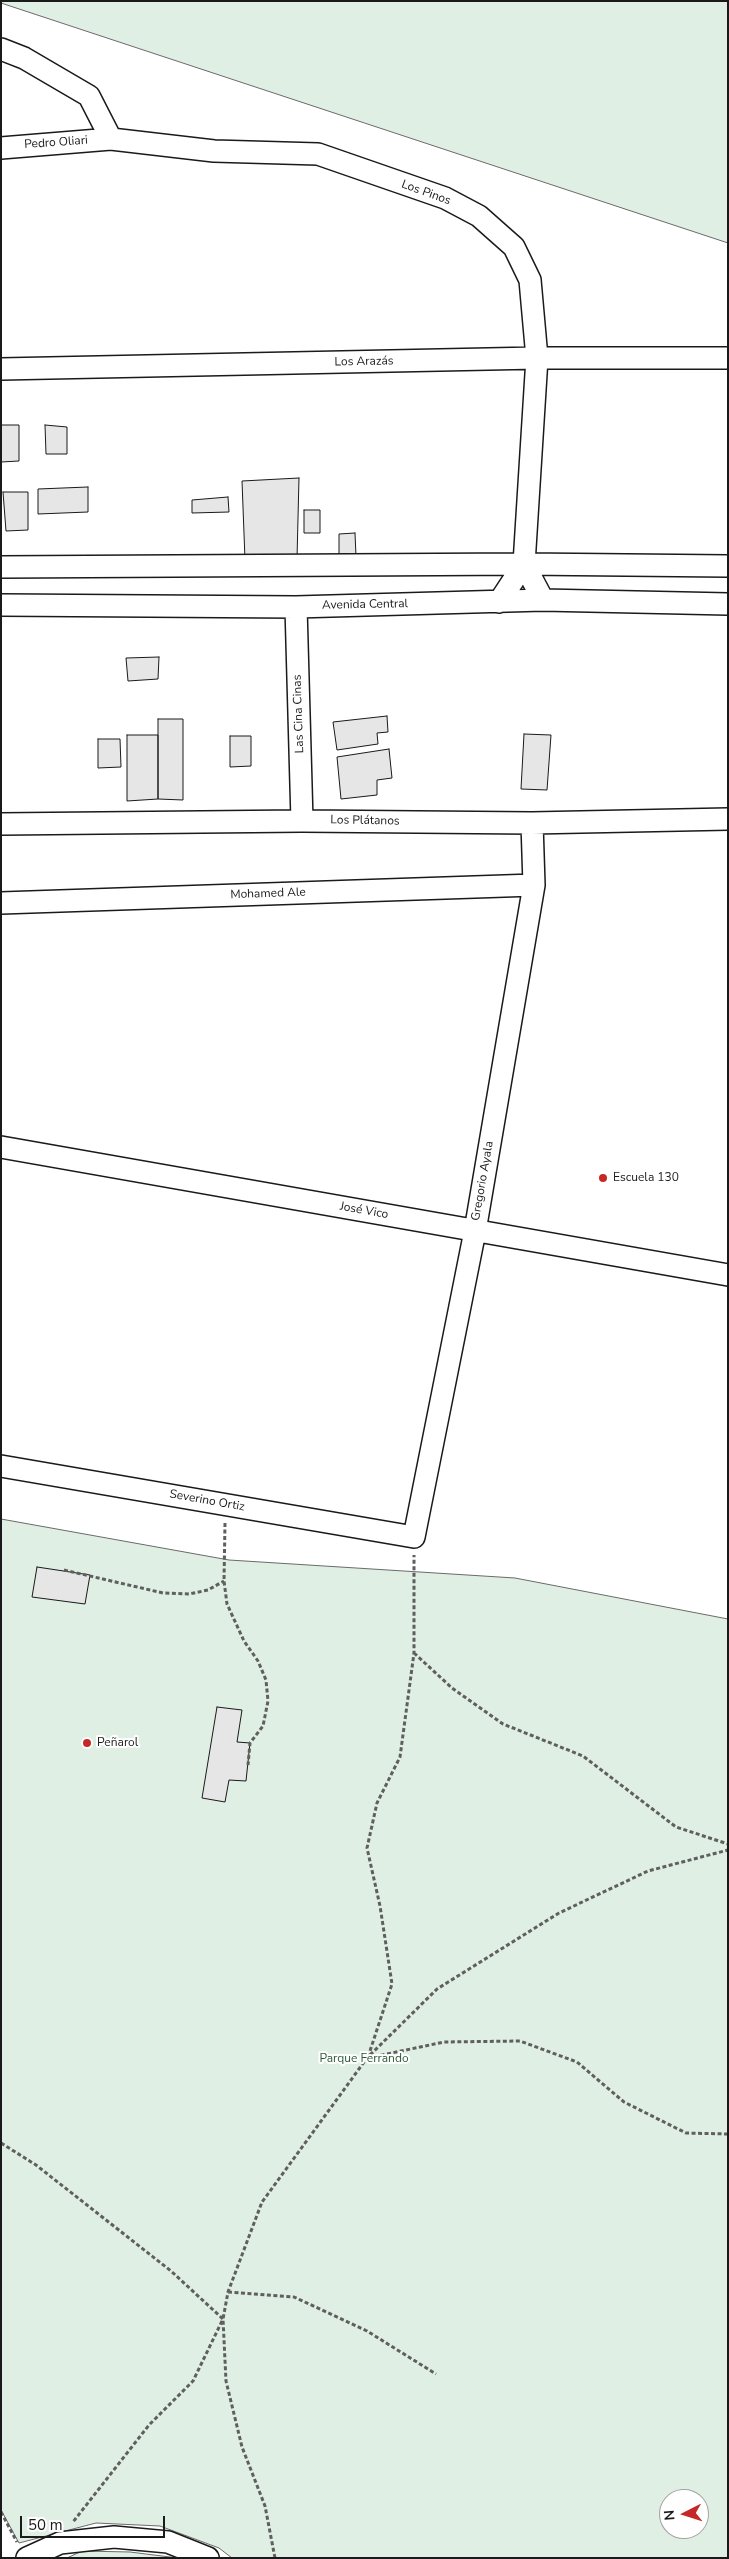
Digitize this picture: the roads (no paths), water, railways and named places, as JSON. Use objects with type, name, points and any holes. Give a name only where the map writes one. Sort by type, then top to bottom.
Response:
[{"type":"street","points":[[1,50],[24,58],[89,96],[111,139]]},
{"type":"street","name":"Pedro Oliari","points":[[1,148],[111,139]]},
{"type":"street","name":"Los Pinos","points":[[111,139],[214,151],[318,154],[445,198],[479,216],[514,247],[530,280],[537,358],[524,564],[500,602]]},
{"type":"street","name":"Los Arazás","points":[[1,369],[537,358],[728,358]]},
{"type":"street","points":[[1,567],[524,564],[728,566]]},
{"type":"street","points":[[524,564],[543,600]]},
{"type":"street","name":"Avenida Central","points":[[1,605],[296,607],[543,600],[728,604]]},
{"type":"street","name":"Las Cina Cinas","points":[[296,607],[302,821]]},
{"type":"street","name":"Los Plátanos","points":[[1,824],[302,821],[532,823],[728,819]]},
{"type":"street","name":"Gregorio Ayala","points":[[414,1537],[475,1231],[534,885],[532,823]]},
{"type":"street","name":"Mohamed Ale","points":[[1,902],[534,885]]},
{"type":"street","name":"José Vico","points":[[1,1147],[728,1275]]},
{"type":"street","name":"Severino Ortiz","points":[[1,1466],[414,1537]]},
{"type":"street","points":[[24,2554],[60,2543],[114,2537],[168,2542],[208,2558]]},
{"type":"place","name":"Escuela 130","points":[[603,1178]]},
{"type":"place","name":"Peñarol","points":[[87,1743]]},
{"type":"park label","name":"Parque Ferrando","points":[[364,2059]]}]
